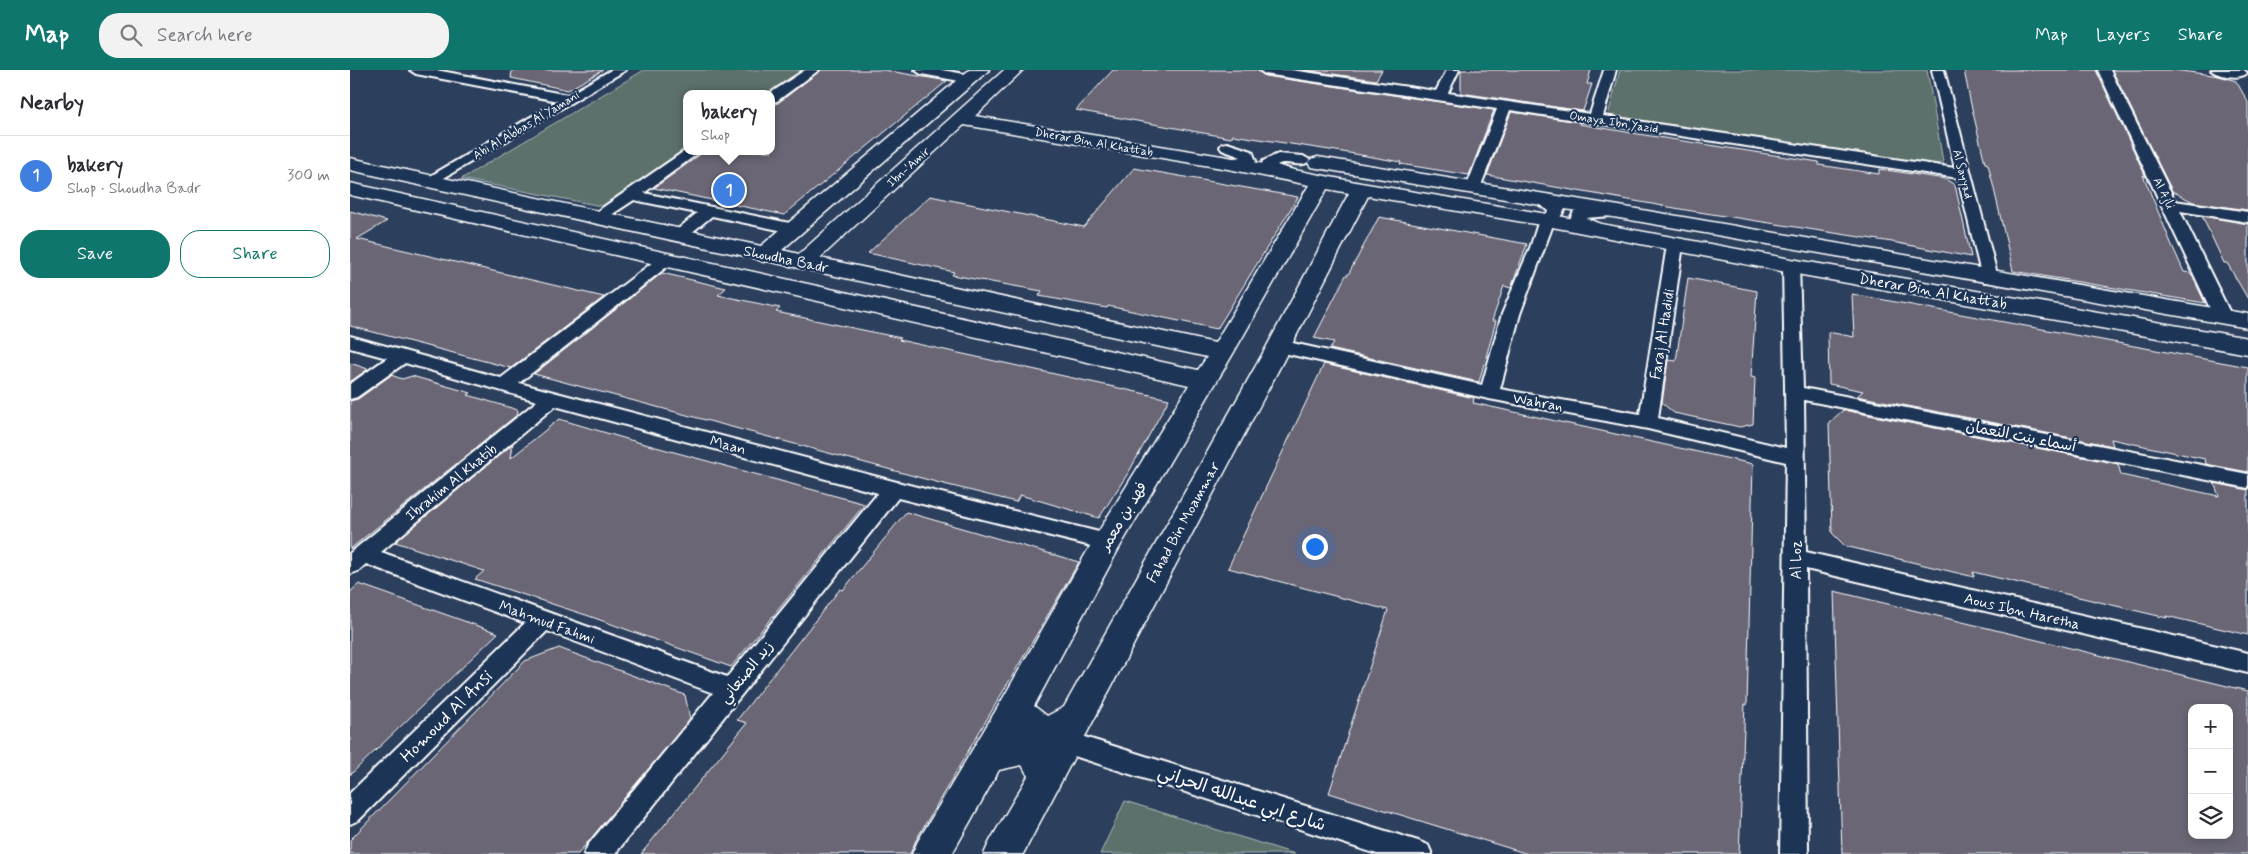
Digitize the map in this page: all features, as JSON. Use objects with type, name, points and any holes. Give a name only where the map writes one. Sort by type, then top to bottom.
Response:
[{"type":"street","points":[[416,70],[569,99]]},
{"type":"street","name":"Abi Al Abbas Al Yamani","points":[[432,181],[620,70]]},
{"type":"street","points":[[775,96],[813,70]]},
{"type":"street","points":[[921,70],[976,74]]},
{"type":"street","name":"Ibn-'Amir","points":[[802,263],[1014,70]]},
{"type":"street","name":"Omaya Ibn Yazid","points":[[1265,70],[1963,174]]},
{"type":"street","points":[[1440,96],[1453,70]]},
{"type":"street","points":[[1595,119],[1610,70]]},
{"type":"street","name":"Al Sayyad","points":[[1938,70],[1990,278]]},
{"type":"street","name":"Al Ajli","points":[[2104,70],[2223,317]]},
{"type":"street","points":[[2217,70],[2243,75]]},
{"type":"street","name":"Ibn-'Amir","points":[[762,255],[976,74]]},
{"type":"street","name":"Dherar Bin Al Khattab","points":[[976,104],[1228,155],[1309,179],[1357,197],[1547,220],[1618,235],[2248,346]]},
{"type":"street","points":[[1473,188],[1506,106]]},
{"type":"street","name":"Dherar Bin Al Khattab","points":[[960,119],[1228,155]]},
{"type":"street","points":[[597,218],[688,155]]},
{"type":"street","name":"Shoudha Badr","points":[[350,164],[679,235],[762,255],[1222,352]]},
{"type":"street","name":"Dherar Bin Al Khattab","points":[[1309,179],[1473,188],[2248,321]]},
{"type":"street","name":"فهد بن معمر","points":[[931,854],[1014,711],[1107,542],[1222,352],[1309,179]]},
{"type":"street","name":"Shoudha Badr","points":[[350,189],[1204,380]]},
{"type":"street","points":[[461,214],[493,210],[498,206],[497,201],[489,195]]},
{"type":"street","points":[[633,195],[793,228]]},
{"type":"street","name":"Fahad Bin Moammar","points":[[1004,854],[1279,346],[1357,197]]},
{"type":"street","points":[[1490,393],[1510,314],[1538,248],[1547,220],[1554,216],[1557,209],[1540,200]]},
{"type":"street","points":[[2169,204],[2248,217]]},
{"type":"street","points":[[518,226],[515,212],[532,207],[548,207]]},
{"type":"street","points":[[679,235],[709,211]]},
{"type":"street","name":"Dherar Bin Al Khattab","points":[[1618,235],[1577,221],[1579,214],[1619,212]]},
{"type":"street","name":"Faraj Al Hadidi","points":[[1648,422],[1675,245]]},
{"type":"street","points":[[505,385],[667,259]]},
{"type":"street","name":"Al Loz","points":[[1791,266],[1797,558],[1794,854]]},
{"type":"street","name":"Maan","points":[[350,342],[552,399],[893,489],[1107,542]]},
{"type":"street","points":[[1174,373],[1200,363],[1193,346]]},
{"type":"street","name":"Wahran","points":[[1279,346],[1490,393],[1648,422],[1796,456]]},
{"type":"street","points":[[350,393],[403,356]]},
{"type":"street","name":"أسماء بنت النعمان","points":[[1793,392],[2248,481]]},
{"type":"street","name":"Ibrahim Al Khatib","points":[[356,560],[552,399]]},
{"type":"street","name":"زيد الصنعاني","points":[[598,854],[893,489]]},
{"type":"street","name":"Aous Ibn Haretha","points":[[1797,558],[2248,663]]},
{"type":"street","name":"Mahmud Fahmi","points":[[356,560],[543,620],[732,689]]},
{"type":"street","name":"Homoud Al Ansi","points":[[350,811],[543,620]]},
{"type":"street","points":[[1014,711],[1045,734],[1070,730]]},
{"type":"street","name":"شارع ابي عبدالله الحراني","points":[[1070,730],[1418,854]]},
{"type":"street","points":[[988,756],[1030,748],[1048,775]]},
{"type":"green space","points":[[644,70],[811,70],[775,94],[775,90],[683,90],[683,153],[606,207],[461,179]]},
{"type":"green space","points":[[1620,70],[1927,70],[1944,167],[1608,115]]},
{"type":"green space","points":[[1125,801],[1295,854],[1100,854]]},
{"type":"building","points":[[512,70],[603,70],[568,90],[511,78]]},
{"type":"building","points":[[821,70],[884,70],[947,81],[784,215],[654,188],[699,155],[775,155],[775,104]]},
{"type":"building","points":[[1113,70],[1257,70],[1265,76],[1494,110],[1469,175],[1400,164],[1401,162],[1349,153],[1233,135],[1231,138],[1076,110]]},
{"type":"building","points":[[1304,70],[1382,70],[1376,80]]},
{"type":"building","points":[[1461,70],[1591,70],[1587,84],[1592,84],[1583,111],[1461,93]]},
{"type":"building","points":[[1964,70],[2096,70],[2146,177],[2143,175],[2184,272],[2191,273],[2205,303],[2013,271],[1988,164],[1985,163]]},
{"type":"building","points":[[2112,70],[2173,70],[2220,76],[2236,81],[2248,102],[2248,210],[2193,202],[2172,191]]},
{"type":"building","points":[[1511,112],[1819,162],[1819,165],[1879,174],[1879,169],[1945,179],[1955,185],[1971,257],[1892,242],[1686,210],[1487,175]]},
{"type":"building","points":[[1134,168],[1298,197],[1217,329],[1108,306],[1107,308],[1039,296],[1042,291],[952,275],[954,272],[868,253],[930,196],[1084,227]]},
{"type":"building","points":[[350,211],[387,221],[357,239],[604,297],[511,368],[350,326]]},
{"type":"building","points":[[2202,216],[2248,224],[2248,299],[2227,263],[2224,263]]},
{"type":"building","points":[[1379,217],[1527,244],[1511,288],[1504,286],[1492,321],[1496,321],[1479,382],[1330,349],[1334,342],[1314,338],[1346,275],[1348,275]]},
{"type":"building","points":[[662,273],[726,288],[718,295],[780,308],[776,312],[901,338],[899,340],[1169,399],[1130,470],[1099,518],[1020,495],[1016,502],[940,483],[534,374]]},
{"type":"building","points":[[1688,278],[1757,291],[1751,377],[1755,378],[1753,424],[1740,427],[1674,413],[1662,403],[1668,360],[1676,361]]},
{"type":"building","points":[[1852,294],[2248,367],[2248,472],[2206,464],[2205,459],[2111,439],[2113,446],[1857,396],[1863,391],[1829,384],[1828,332],[1854,337]]},
{"type":"building","points":[[350,363],[368,369],[350,382]]},
{"type":"building","points":[[1324,364],[1474,398],[1473,403],[1753,464],[1747,705],[1745,704],[1739,854],[1528,854],[1329,793],[1388,610],[1228,568]]},
{"type":"building","points":[[391,375],[402,379],[412,376],[471,393],[468,395],[518,410],[517,415],[350,549],[350,401],[358,399]]},
{"type":"building","points":[[1843,410],[2118,464],[2121,475],[2219,496],[2214,483],[2248,490],[2248,635],[2166,616],[2167,618],[1973,572],[1974,577],[1845,546],[1832,533],[1829,423]]},
{"type":"building","points":[[559,419],[865,504],[731,667],[589,616],[475,579],[484,571],[395,542],[513,444],[511,458]]},
{"type":"building","points":[[906,512],[1079,562],[916,840],[910,854],[641,854],[747,723],[737,720],[840,589],[843,590]]},
{"type":"building","points":[[359,584],[498,633],[350,775],[350,592]]},
{"type":"building","points":[[1834,591],[2248,691],[2248,854],[1842,854]]},
{"type":"building","points":[[559,648],[685,695],[690,719],[578,854],[350,854],[350,840],[525,661]]},
{"type":"place","name":"bakery","points":[[729,190]]}]
